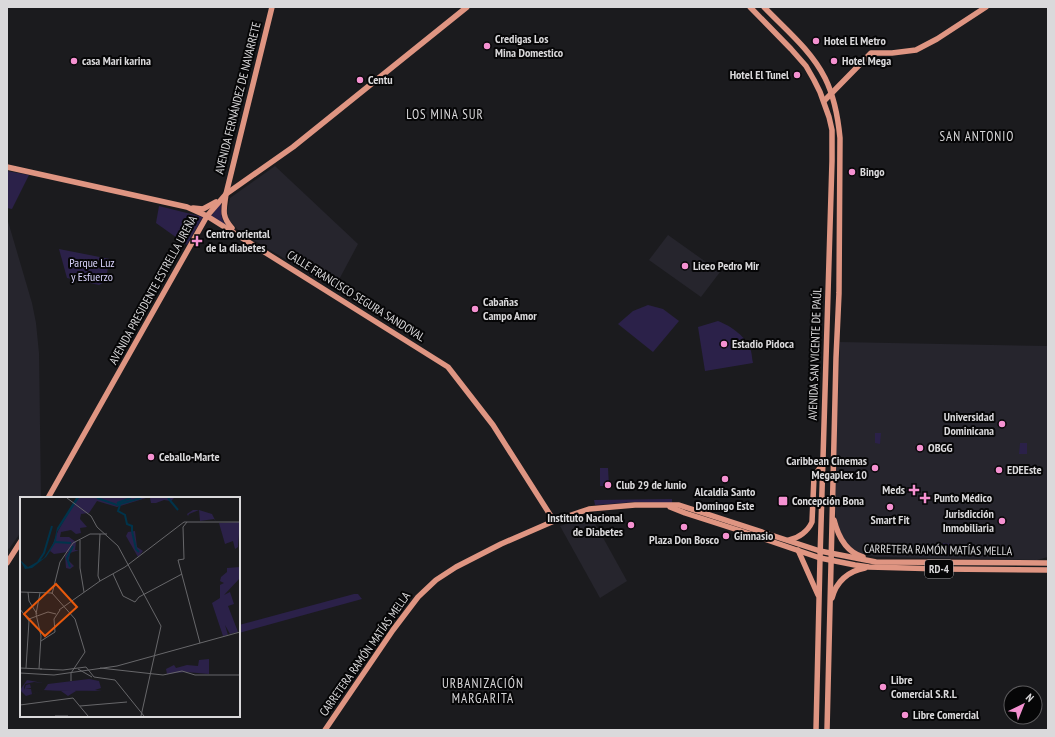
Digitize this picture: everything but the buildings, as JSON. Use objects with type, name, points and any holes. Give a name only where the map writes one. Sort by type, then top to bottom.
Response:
[{"type":"main road","name":"AVENIDA FERNÁNDEZ DE NAVARRETE","points":[[237,234],[225,221],[223,213],[226,194],[272,7]]},
{"type":"main road","name":"AVENIDA PRESIDENTE ESTRELLA UREÑA","points":[[49,497],[207,216],[226,194],[287,152],[467,7]]},
{"type":"main road","name":"AVENIDA SAN VICENTE DE PAÚL","points":[[750,7],[791,48],[806,66],[824,101],[832,130],[816,730]]},
{"type":"main road","name":"AVENIDA SAN VICENTE DE PAÚL","points":[[764,7],[808,54],[818,67],[831,93],[837,113],[841,149],[839,293],[826,730]]},
{"type":"main road","points":[[824,101],[871,53],[892,53],[916,50],[937,39],[986,7]]},
{"type":"main road","name":"CALLE FRANCISCO SEGURA SANDOVAL","points":[[7,167],[187,207],[207,216],[448,367],[493,425],[554,521]]},
{"type":"main road","points":[[187,207],[203,209],[210,206],[226,194]]},
{"type":"main road","points":[[788,540],[798,537],[810,526],[812,522],[814,477],[823,463]]},
{"type":"main road","name":"CARRETERA RAMÓN MATÍAS MELLA","points":[[325,730],[393,630],[425,590],[436,580],[456,567],[501,544],[554,521],[595,508],[635,505],[679,506],[820,551],[859,559],[884,562],[1048,563]]},
{"type":"main road","name":"CARRETERA RAMÓN MATÍAS MELLA","points":[[668,506],[685,514],[820,558]]},
{"type":"main road","points":[[832,511],[837,531],[851,551],[862,557],[884,562]]},
{"type":"main road","points":[[7,563],[20,543]]},
{"type":"main road","points":[[798,550],[819,600]]},
{"type":"main road","name":"RD-4","points":[[820,558],[831,560]]},
{"type":"main road","name":"CARRETERA RAMÓN MATÍAS MELLA","points":[[831,560],[869,567],[1048,570]]},
{"type":"main road","points":[[830,604],[833,593],[841,580],[848,574],[869,567]]},
{"type":"shaded area","points":[[275,166],[358,244],[334,289],[239,231],[229,220],[227,212],[230,198]]},
{"type":"shaded area","points":[[7,218],[32,303],[36,323],[39,353],[41,497],[20,497],[20,533],[9,549],[7,548]]},
{"type":"shaded area","name":"Liceo Pedro Mir","points":[[668,235],[720,272],[701,297],[649,260]]},
{"type":"shaded area","points":[[840,342],[1048,346],[1048,557],[1037,560],[875,557],[857,552],[850,547],[838,527],[834,507]]},
{"type":"shaded area","points":[[591,516],[627,581],[600,598],[560,526]]},
{"type":"green space","points":[[7,171],[29,175],[12,209],[7,208]]},
{"type":"green space","points":[[221,203],[222,218],[227,226],[211,216]]},
{"type":"green space","points":[[159,206],[203,217],[187,245],[156,223]]},
{"type":"green space","name":"Parque Luz y Esfuerzo","points":[[59,249],[110,259],[105,282],[99,285],[67,278]]},
{"type":"green space","points":[[648,305],[663,309],[679,321],[653,352],[618,324],[633,311]]},
{"type":"green space","name":"Estadio Pidoca","points":[[718,321],[733,329],[746,341],[751,351],[753,363],[705,371],[698,327]]},
{"type":"green space","points":[[875,433],[881,433],[880,444],[875,443]]},
{"type":"green space","points":[[1020,443],[1027,443],[1027,454],[1019,454]]},
{"type":"green space","points":[[600,468],[608,468],[609,486],[600,486]]},
{"type":"green space","points":[[672,499],[672,504],[635,502],[595,505],[594,500]]},
{"type":"green space","points":[[943,543],[952,544],[952,554],[944,554]]},
{"type":"green space","points":[[354,594],[358,594],[362,599],[240,633],[240,625]]},
{"type":"place","name":"Hotel El Metro","points":[[816,41]]},
{"type":"place","name":"Credigas Los Mina Domestico","points":[[487,46]]},
{"type":"place","name":"casa Mari karina","points":[[74,61]]},
{"type":"place","name":"Hotel Mega","points":[[834,61]]},
{"type":"place","name":"Hotel El Tunel","points":[[797,75]]},
{"type":"place","name":"Centu","points":[[360,80]]},
{"type":"place","name":"Bingo","points":[[852,172]]},
{"type":"place","name":"Centro oriental de la diabetes","points":[[197,241]]},
{"type":"place","name":"Liceo Pedro Mir","points":[[685,266]]},
{"type":"place","name":"Cabañas Campo Amor","points":[[475,309]]},
{"type":"place","name":"Estadio Pidoca","points":[[724,344]]},
{"type":"place","name":"Universidad Dominicana","points":[[1002,424]]},
{"type":"place","name":"OBGG","points":[[920,448]]},
{"type":"place","name":"Ceballo-Marte","points":[[151,457]]},
{"type":"place","name":"Caribbean Cinemas Megaplex 10","points":[[875,468]]},
{"type":"place","name":"EDEEste","points":[[999,470]]},
{"type":"place","name":"Alcaldia Santo Domingo Este","points":[[725,479]]},
{"type":"place","name":"Club 29 de Junio","points":[[608,485]]},
{"type":"place","name":"Meds","points":[[914,490]]},
{"type":"place","name":"Punto Médico","points":[[925,498]]},
{"type":"place","name":"Concepción Bona","points":[[783,501]]},
{"type":"place","name":"Smart Fit","points":[[890,507]]},
{"type":"place","name":"Jurisdicción Inmobiliaria","points":[[1002,521]]},
{"type":"place","name":"Instituto Nacional de Diabetes","points":[[631,525]]},
{"type":"place","name":"Plaza Don Bosco","points":[[684,527]]},
{"type":"place","name":"Gimnasio","points":[[726,536]]},
{"type":"place","name":"Libre Comercial S.R.L","points":[[883,687]]},
{"type":"place","name":"Libre Comercial","points":[[905,715]]},
{"type":"district","name":"LOS MINA SUR","points":[[445,114]]},
{"type":"district","name":"SAN ANTONIO","points":[[977,136]]},
{"type":"district","name":"URBANIZACIÓN MARGARITA","points":[[483,690]]}]
